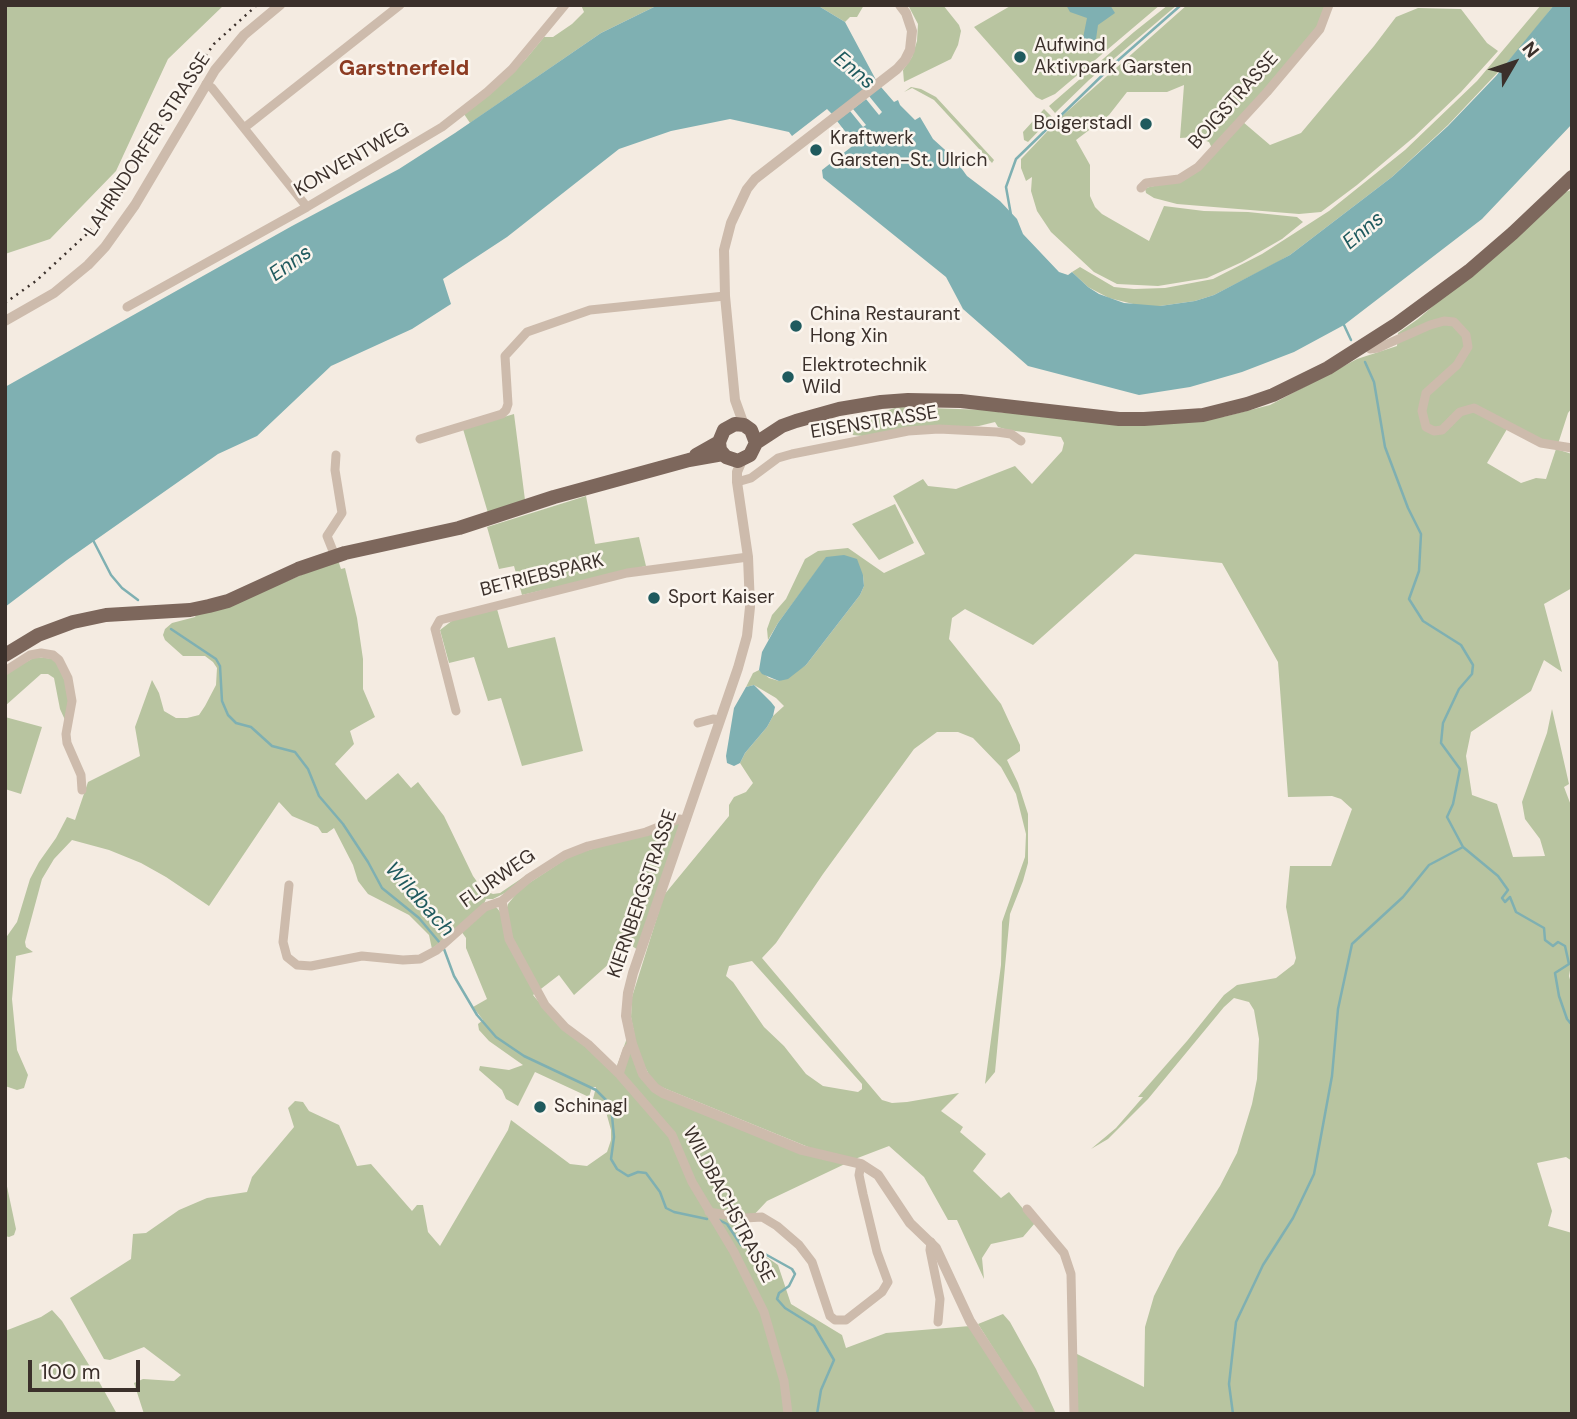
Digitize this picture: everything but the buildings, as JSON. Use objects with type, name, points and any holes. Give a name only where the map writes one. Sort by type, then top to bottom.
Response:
[{"type":"main road","points":[[731,461],[721,433],[735,424],[750,433],[839,409],[908,400],[961,401],[1119,419],[1173,419],[1223,411],[1273,395],[1328,368],[1366,344],[1469,271],[1572,177]]},
{"type":"main road","points":[[5,655],[38,635],[88,618],[190,610],[228,601],[298,569],[335,556],[458,528],[554,497],[689,460],[731,461],[753,452],[750,433]]},
{"type":"street","name":"LAHRNDORFER STRASSE","points":[[5,321],[54,293],[105,247],[135,205],[205,84],[244,35],[280,5]]},
{"type":"street","points":[[244,128],[400,5]]},
{"type":"street","name":"KONVENTWEG","points":[[127,307],[401,153],[466,110],[523,58],[565,5]]},
{"type":"street","points":[[750,433],[735,400],[725,296],[724,250],[731,223],[749,186],[905,60],[912,40],[910,21],[900,5]]},
{"type":"street","name":"BOIGSTRASSE","points":[[1142,188],[1146,183],[1179,179],[1203,162],[1320,29],[1329,5]]},
{"type":"street","points":[[205,84],[212,88],[307,207]]},
{"type":"street","points":[[419,439],[502,414],[509,404],[505,355],[527,332],[590,310],[725,296]]},
{"type":"street","points":[[1366,344],[1370,349],[1378,348],[1430,325],[1444,321],[1454,322],[1466,335],[1468,346],[1463,358],[1426,393],[1422,411],[1426,427],[1438,431],[1460,412],[1474,408],[1541,443],[1572,448]]},
{"type":"street","points":[[727,427],[735,400]]},
{"type":"street","name":"EISENSTRASSE","points":[[731,461],[751,478],[778,458],[908,431],[939,429],[997,432],[1011,434],[1021,441]]},
{"type":"street","points":[[335,556],[327,536],[342,513],[335,470],[336,455]]},
{"type":"street","name":"KIERNBERGSTRASSE","points":[[731,461],[748,557],[750,607],[747,636],[628,992],[626,1016],[632,1044],[643,1074],[663,1093],[802,1150],[861,1164],[878,1175],[910,1223],[931,1242],[942,1258],[970,1321],[1031,1414]]},
{"type":"street","name":"BETRIEBSPARK","points":[[456,711],[435,629],[440,620],[627,573],[748,557]]},
{"type":"street","points":[[5,671],[30,655],[53,655],[59,660],[68,678],[72,701],[67,743],[81,775],[82,790]]},
{"type":"street","points":[[698,723],[720,720]]},
{"type":"street","name":"FLURWEG","points":[[289,885],[283,942],[287,957],[297,965],[311,966],[362,956],[420,959],[447,942],[485,907],[502,901],[535,874],[565,855],[588,846],[646,832],[680,819],[686,820]]},
{"type":"street","name":"WILDBACHSTRASSE","points":[[502,901],[509,939],[545,1005],[565,1027],[588,1044],[619,1074],[672,1135],[692,1182],[734,1252],[764,1312],[783,1381],[788,1414]]},
{"type":"street","points":[[619,1074],[627,1049],[632,1044]]},
{"type":"street","points":[[709,1212],[745,1218],[762,1217],[777,1226],[799,1245],[812,1262],[830,1316],[835,1320],[846,1320],[881,1292],[888,1282],[877,1252],[863,1194],[859,1175],[861,1164]]},
{"type":"street","points":[[1027,1209],[1064,1253],[1071,1274],[1074,1414]]},
{"type":"street","points":[[931,1242],[929,1250],[940,1299],[938,1322]]},
{"type":"green space","points":[[5,5],[224,5],[168,59],[116,171],[50,239],[5,254]]},
{"type":"green space","points":[[581,5],[658,5],[601,33],[470,123],[464,114],[525,60],[544,37],[553,37],[572,24],[584,12]]},
{"type":"green space","points":[[817,5],[864,5],[857,17],[850,17],[845,22]]},
{"type":"green space","points":[[908,5],[943,5],[961,31],[951,59],[904,82],[903,70],[912,57],[918,24]]},
{"type":"green space","points":[[1012,5],[1160,5],[1055,94],[1042,100],[1036,97],[974,27]]},
{"type":"green space","points":[[1168,5],[1177,5],[1089,80],[1055,113],[1049,106]]},
{"type":"green space","points":[[1187,5],[1325,5],[1321,21],[1295,56],[1212,148],[1209,142],[1195,137],[1180,138],[1184,85],[1167,92],[1127,92],[1109,115],[1076,140],[1090,165],[1090,196],[1095,207],[1102,214],[1149,241],[1164,206],[1297,217],[1303,222],[1282,239],[1207,278],[1158,286],[1117,284],[1094,272],[1051,232],[1037,211],[1031,191],[1032,177],[1026,181],[1021,159],[1062,116]]},
{"type":"green space","points":[[1541,5],[1554,5],[1518,51],[1448,125],[1392,177],[1290,255],[1214,295],[1160,306],[1141,306],[1109,298],[1088,287],[1072,272],[1080,267],[1114,287],[1165,288],[1213,279],[1262,254],[1329,211],[1405,150],[1477,81]]},
{"type":"green space","points":[[1418,8],[1461,9],[1487,43],[1498,51],[1461,92],[1414,137],[1321,212],[1299,214],[1177,204],[1146,193],[1145,188],[1177,181],[1243,122],[1270,145],[1301,133],[1396,17]]},
{"type":"green space","points":[[911,87],[936,97],[994,160],[992,163],[934,100],[912,88],[904,92]]},
{"type":"green space","points":[[1044,109],[1052,117],[1028,142],[1024,140],[1023,132]]},
{"type":"green space","points":[[1572,190],[1572,408],[1558,444],[1546,442],[1510,424],[1487,463],[1521,483],[1536,478],[1546,479],[1556,449],[1572,454],[1572,588],[1544,604],[1562,672],[1544,660],[1531,691],[1471,732],[1466,756],[1472,795],[1497,804],[1513,857],[1545,856],[1540,839],[1525,819],[1522,802],[1547,733],[1552,709],[1569,784],[1564,787],[1572,808],[1572,959],[1569,976],[1572,987],[1572,1161],[1566,1157],[1537,1163],[1552,1211],[1548,1226],[1572,1233],[1572,1414],[1076,1414],[1073,1352],[1144,1387],[1145,1327],[1154,1296],[1177,1251],[1220,1186],[1237,1153],[1252,1104],[1257,1079],[1259,1039],[1254,1010],[1249,1002],[1234,998],[1224,1007],[1148,1099],[1108,1139],[1091,1149],[1116,1128],[1143,1097],[1138,1097],[1224,995],[1237,985],[1276,978],[1294,964],[1296,958],[1286,907],[1290,866],[1331,866],[1352,809],[1341,799],[1332,796],[1288,797],[1278,662],[1222,563],[1135,554],[1033,645],[965,609],[952,618],[949,639],[1001,704],[1020,745],[1020,751],[1007,760],[1028,814],[1028,863],[1010,914],[995,1072],[985,1084],[1001,965],[1002,922],[1025,857],[1026,834],[1016,794],[1001,767],[973,738],[958,732],[937,732],[914,749],[776,943],[762,958],[882,1100],[892,1103],[907,1102],[959,1093],[941,1111],[963,1127],[960,1132],[986,1154],[973,1171],[1001,1198],[1009,1192],[1035,1223],[1023,1237],[991,1244],[982,1258],[984,1279],[957,1220],[948,1220],[924,1177],[889,1146],[855,1159],[818,1151],[654,1084],[638,1054],[631,1017],[632,997],[664,895],[729,816],[729,805],[734,797],[746,792],[753,783],[740,763],[773,716],[784,706],[754,685],[746,687],[753,673],[759,670],[769,678],[779,681],[806,665],[860,595],[864,586],[863,575],[827,557],[768,640],[767,629],[772,615],[786,599],[805,559],[818,551],[848,548],[884,573],[925,554],[893,496],[923,479],[928,486],[956,489],[1015,466],[1032,484],[1062,451],[1064,443],[1061,437],[1008,430],[998,427],[995,422],[979,426],[853,435],[851,430],[856,423],[867,417],[898,407],[1004,413],[1223,417],[1270,405],[1357,359],[1397,346],[1398,333],[1418,319],[1565,192]],"holes":[[[752,961],[862,1084],[862,1089],[858,1092],[823,1086],[806,1074],[784,1046],[764,1027],[726,976],[729,966]]]},
{"type":"green space","points":[[514,414],[525,500],[488,513],[463,429]]},
{"type":"green space","points":[[586,496],[595,544],[639,537],[646,566],[522,595],[514,566],[499,569],[487,527]]},
{"type":"green space","points":[[895,504],[914,543],[879,560],[852,524]]},
{"type":"green space","points":[[338,560],[341,569],[345,568],[357,618],[363,659],[363,689],[375,717],[350,731],[354,744],[335,764],[366,800],[398,773],[411,788],[418,782],[444,816],[473,876],[483,890],[493,894],[500,893],[531,872],[509,891],[493,899],[486,899],[484,904],[432,949],[429,935],[409,915],[368,894],[358,881],[334,828],[322,833],[318,827],[292,816],[279,802],[209,906],[141,863],[109,850],[72,840],[54,859],[42,879],[25,942],[26,947],[33,952],[16,956],[12,999],[17,1050],[28,1075],[24,1088],[17,1090],[5,1086],[5,939],[17,922],[30,879],[67,817],[75,820],[88,782],[140,756],[135,727],[152,680],[164,711],[176,718],[199,715],[216,685],[217,668],[213,662],[205,656],[183,656],[165,640],[165,629],[172,623],[195,617],[197,613],[270,588]]},
{"type":"green space","points":[[497,609],[508,648],[555,637],[583,751],[522,766],[501,698],[488,701],[474,657],[449,663],[440,630],[453,620]]},
{"type":"green space","points":[[35,657],[56,659],[70,694],[65,720],[54,678],[48,674],[41,674],[5,706],[5,674]]},
{"type":"green space","points":[[5,717],[42,727],[21,794],[5,789]]},
{"type":"green space","points":[[679,823],[681,827],[638,950],[632,946],[616,965],[611,962],[574,995],[559,975],[533,995],[549,1014],[584,1043],[614,1074],[627,1038],[649,1085],[847,1163],[767,1201],[735,1235],[778,1265],[791,1304],[842,1335],[846,1348],[886,1333],[970,1326],[1027,1414],[144,1414],[134,1383],[143,1379],[174,1381],[181,1375],[144,1347],[110,1360],[104,1359],[70,1298],[131,1259],[133,1234],[146,1233],[179,1210],[207,1198],[247,1192],[252,1177],[294,1127],[288,1108],[295,1101],[303,1102],[309,1111],[339,1125],[357,1166],[371,1164],[412,1211],[417,1205],[423,1205],[428,1232],[440,1246],[508,1130],[511,1120],[570,1164],[587,1166],[607,1152],[611,1130],[603,1101],[593,1099],[596,1087],[592,1087],[589,1097],[535,1072],[518,1106],[506,1099],[502,1090],[479,1070],[480,1066],[509,1070],[523,1065],[489,1041],[479,1030],[478,1024],[483,1020],[473,1007],[487,999],[466,948],[466,938],[461,931],[492,906],[501,913],[506,911],[520,889],[572,855]]},
{"type":"green space","points":[[5,1177],[16,1229],[14,1235],[9,1237],[5,1236]]},
{"type":"green space","points":[[52,1310],[62,1321],[117,1414],[5,1414],[5,1331]]},
{"type":"green space","points":[[1003,1314],[1036,1369],[1056,1414],[1035,1414],[978,1324]]},
{"type":"water","name":"Enns","points":[[658,5],[817,5],[845,22],[876,80],[832,114],[827,109],[792,136],[789,132],[730,119],[671,131],[619,149],[507,237],[443,279],[451,304],[412,329],[331,366],[257,436],[218,454],[5,607],[5,387],[399,169],[601,33]]},
{"type":"water","points":[[1066,5],[1110,5],[1115,13],[1098,25],[1096,39],[1090,43],[1083,38],[1087,18],[1070,12]]},
{"type":"water","name":"Enns","points":[[1554,5],[1572,5],[1572,124],[1482,219],[1344,325],[1294,352],[1242,372],[1190,387],[1139,395],[1028,366],[963,309],[946,277],[823,178],[822,170],[855,144],[837,121],[850,111],[863,127],[866,125],[853,109],[866,99],[879,115],[882,112],[869,96],[881,87],[894,102],[898,100],[915,120],[920,117],[933,139],[954,158],[967,176],[1000,201],[1017,219],[1023,234],[1059,272],[1068,275],[1072,272],[1099,294],[1124,303],[1160,306],[1195,301],[1214,295],[1290,255],[1392,177],[1448,126],[1496,76]]},
{"type":"water","points":[[844,555],[857,559],[864,586],[860,595],[806,665],[788,679],[779,681],[762,674],[759,670],[762,652],[778,623],[826,557]]},
{"type":"water","points":[[754,685],[775,707],[773,716],[740,763],[734,766],[727,763],[726,756],[734,708],[746,687]]},
{"type":"waterway","points":[[1011,215],[1006,187],[1016,159],[1115,63],[1181,5]]},
{"type":"waterway","points":[[1344,325],[1351,340]]},
{"type":"waterway","points":[[1365,362],[1374,382],[1385,447],[1421,534],[1419,571],[1409,599],[1423,621],[1461,645],[1473,665],[1472,674],[1459,689],[1443,723],[1441,743],[1460,769],[1453,804],[1447,817],[1463,847],[1498,876],[1508,890],[1502,898],[1505,902],[1510,897],[1516,912],[1544,928],[1545,940],[1553,946],[1558,942],[1565,946],[1569,964],[1555,973],[1559,996],[1567,1019],[1572,1025]]},
{"type":"waterway","name":"Wildbach","points":[[93,540],[111,575],[138,600]]},
{"type":"waterway","name":"Wildbach","points":[[171,629],[216,659],[220,666],[222,701],[228,715],[236,723],[251,727],[272,746],[295,752],[308,769],[319,796],[343,824],[382,888],[419,918],[440,943]]},
{"type":"waterway","points":[[1233,1414],[1229,1384],[1236,1322],[1263,1265],[1293,1218],[1314,1174],[1332,1076],[1338,1009],[1352,944],[1403,897],[1429,865],[1463,847]]},
{"type":"waterway","name":"Wildbach","points":[[444,949],[454,976],[477,1015],[496,1037],[524,1056],[596,1090],[611,1105],[614,1137],[611,1159],[617,1169],[628,1176],[638,1172],[646,1173],[660,1192],[666,1208],[707,1219]]},
{"type":"waterway","name":"Wildbach","points":[[719,1220],[727,1224],[741,1245],[765,1254],[792,1269],[795,1274],[789,1286],[779,1293],[777,1299],[785,1308],[814,1326],[834,1360],[821,1390],[817,1414]]},
{"type":"waterway","points":[[1570,1414],[1572,1410]]},
{"type":"railway","points":[[5,303],[36,281],[89,232],[120,195],[188,80],[214,44],[257,5]]},
{"type":"place","name":"Aufwind Aktivpark Garsten","points":[[1020,57]]},
{"type":"place","name":"Boigerstadl","points":[[1146,124]]},
{"type":"place","name":"Kraftwerk Garsten-St. Ulrich","points":[[816,150]]},
{"type":"place","name":"China Restaurant Hong Xin","points":[[796,326]]},
{"type":"place","name":"Elektrotechnik Wild","points":[[788,377]]},
{"type":"place","name":"Sport Kaiser","points":[[654,598]]},
{"type":"place","name":"Schinagl","points":[[540,1107]]},
{"type":"district","name":"Garstnerfeld","points":[[404,69]]}]
